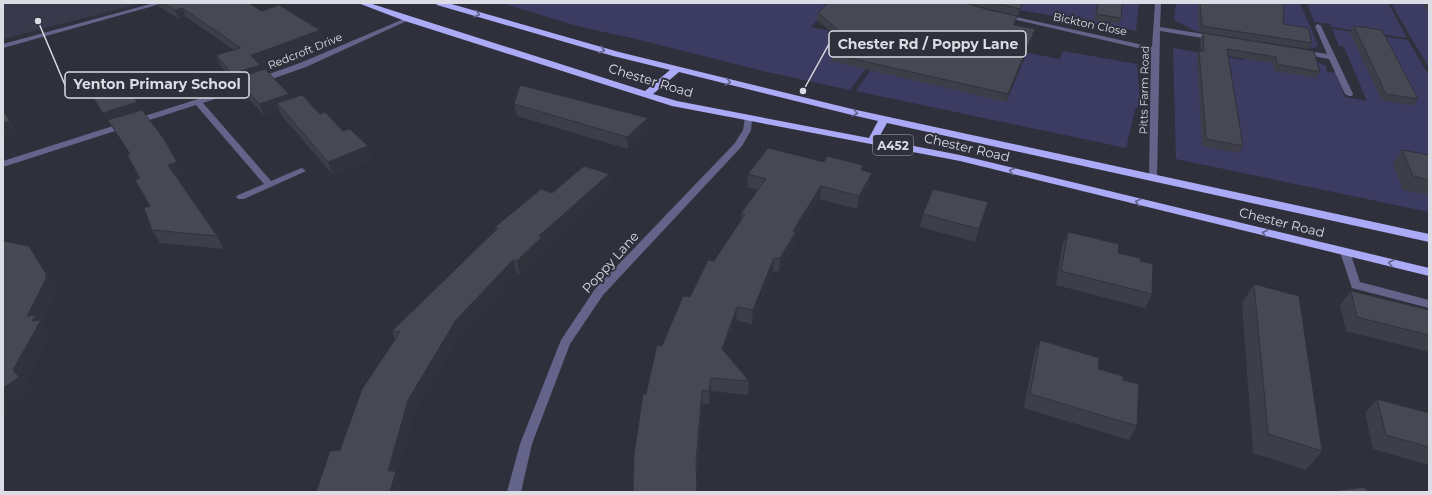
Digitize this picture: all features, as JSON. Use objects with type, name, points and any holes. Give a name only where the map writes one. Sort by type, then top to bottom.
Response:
[{"type":"highway","name":"Chester Road","points":[[362,3],[675,104],[960,158],[1429,272]]},
{"type":"highway","name":"Chester Road","points":[[444,3],[616,54],[884,119],[1429,238]]},
{"type":"highway","points":[[646,95],[677,69]]},
{"type":"highway","points":[[872,141],[884,119]]},
{"type":"street","points":[[3,46],[162,3]]},
{"type":"street","name":"Pitts Farm Road","points":[[1154,178],[1155,50],[1158,3]]},
{"type":"street","name":"Bickton Close","points":[[996,15],[1155,50]]},
{"type":"street","name":"Redcroft Drive","points":[[3,164],[198,102],[303,65],[408,19]]},
{"type":"street","points":[[1318,26],[1349,94]]},
{"type":"street","points":[[1157,29],[1226,40]]},
{"type":"street","points":[[1294,51],[1332,57]]},
{"type":"street","points":[[198,102],[269,184]]},
{"type":"street","name":"Poppy Lane","points":[[514,492],[526,444],[565,343],[599,292],[739,144],[747,130],[748,119]]},
{"type":"street","points":[[241,197],[302,171]]},
{"type":"street","points":[[1345,252],[1356,285],[1429,304]]},
{"type":"shaded area","points":[[3,3],[142,3],[3,39]]},
{"type":"shaded area","points":[[501,3],[861,3],[826,11],[811,27],[885,43],[850,90],[767,72],[632,38],[581,27]]},
{"type":"shaded area","points":[[982,3],[1139,3],[1136,31]]},
{"type":"shaded area","points":[[1176,3],[1300,3],[1318,45],[1314,48],[1261,39],[1261,42],[1249,40],[1249,34],[1201,26],[1201,32],[1195,31],[1174,20]]},
{"type":"shaded area","points":[[1307,3],[1388,3],[1407,38],[1331,27],[1330,24],[1314,22]]},
{"type":"shaded area","points":[[1391,3],[1429,3],[1429,68]]},
{"type":"shaded area","points":[[899,29],[1060,59],[1063,51],[1137,64],[1140,103],[1135,110],[1126,148],[856,91]]},
{"type":"shaded area","points":[[1332,29],[1408,40],[1429,76],[1429,212],[1176,159],[1173,48],[1243,60],[1242,49],[1315,61],[1326,66],[1327,72],[1336,73],[1345,97],[1367,101],[1344,47],[1339,46]]},
{"type":"building","points":[[163,3],[249,3],[262,11],[279,5],[320,30],[252,55],[250,54],[260,65],[232,74],[216,55],[241,48],[182,8],[175,10]]},
{"type":"building","points":[[828,3],[966,3],[1017,16],[1014,25],[1035,29],[1008,94],[832,54],[845,36],[818,13]]},
{"type":"building","points":[[993,3],[1022,3],[1020,9]]},
{"type":"building","points":[[1098,3],[1122,3],[1121,18],[1096,14]]},
{"type":"building","points":[[1200,3],[1284,3],[1283,24],[1308,28],[1312,43],[1202,26]]},
{"type":"building","points":[[1354,26],[1382,30],[1418,99],[1386,94]]},
{"type":"building","points":[[1203,33],[1314,51],[1320,72],[1277,64],[1276,57],[1227,49],[1243,146],[1206,139],[1199,51],[1204,51]]},
{"type":"building","points":[[265,69],[289,94],[259,104],[237,78]]},
{"type":"building","points":[[121,81],[137,102],[103,113],[89,91]]},
{"type":"building","points":[[520,85],[648,118],[627,137],[514,104]]},
{"type":"building","points":[[302,95],[320,114],[325,112],[343,131],[350,129],[368,146],[328,162],[277,103]]},
{"type":"building","points":[[3,110],[10,121],[3,123]]},
{"type":"building","points":[[142,110],[164,139],[177,162],[168,165],[217,236],[152,230],[144,208],[150,206],[135,180],[140,178],[127,155],[130,154],[108,120]]},
{"type":"building","points":[[768,148],[824,162],[827,156],[863,165],[861,170],[872,173],[859,196],[821,186],[793,231],[796,232],[780,258],[774,258],[753,310],[737,307],[722,349],[749,381],[711,378],[709,391],[702,390],[696,464],[697,492],[633,492],[634,455],[643,394],[646,394],[657,345],[662,346],[683,296],[690,297],[708,260],[714,261],[745,214],[741,213],[766,179],[748,174]]},
{"type":"building","points":[[1402,150],[1429,155],[1429,180],[1413,176]]},
{"type":"building","points":[[584,166],[609,174],[539,236],[542,237],[517,261],[513,260],[456,320],[408,400],[388,471],[396,471],[390,492],[316,492],[330,451],[340,450],[362,389],[400,332],[392,331],[498,228],[495,227],[541,189],[552,193]]},
{"type":"building","points":[[933,189],[988,202],[979,229],[923,214]]},
{"type":"building","points":[[1068,232],[1119,244],[1118,253],[1140,258],[1140,261],[1153,264],[1152,294],[1061,271]]},
{"type":"building","points":[[3,241],[29,246],[46,274],[46,279],[27,316],[36,315],[32,321],[41,320],[13,370],[19,377],[5,387],[3,387]]},
{"type":"building","points":[[1254,284],[1299,296],[1322,451],[1268,434]]},
{"type":"building","points":[[1351,291],[1429,310],[1429,335],[1357,317]]},
{"type":"building","points":[[1040,340],[1099,358],[1098,369],[1123,376],[1123,380],[1139,384],[1137,426],[1030,394]]},
{"type":"building","points":[[1377,399],[1429,413],[1429,447],[1386,435]]},
{"type":"building","points":[[1364,487],[1369,492],[1327,492]]},
{"type":"place","name":"Yenton Primary School","points":[[38,21]]},
{"type":"place","name":"Chester Rd / Poppy Lane","points":[[803,91]]}]
